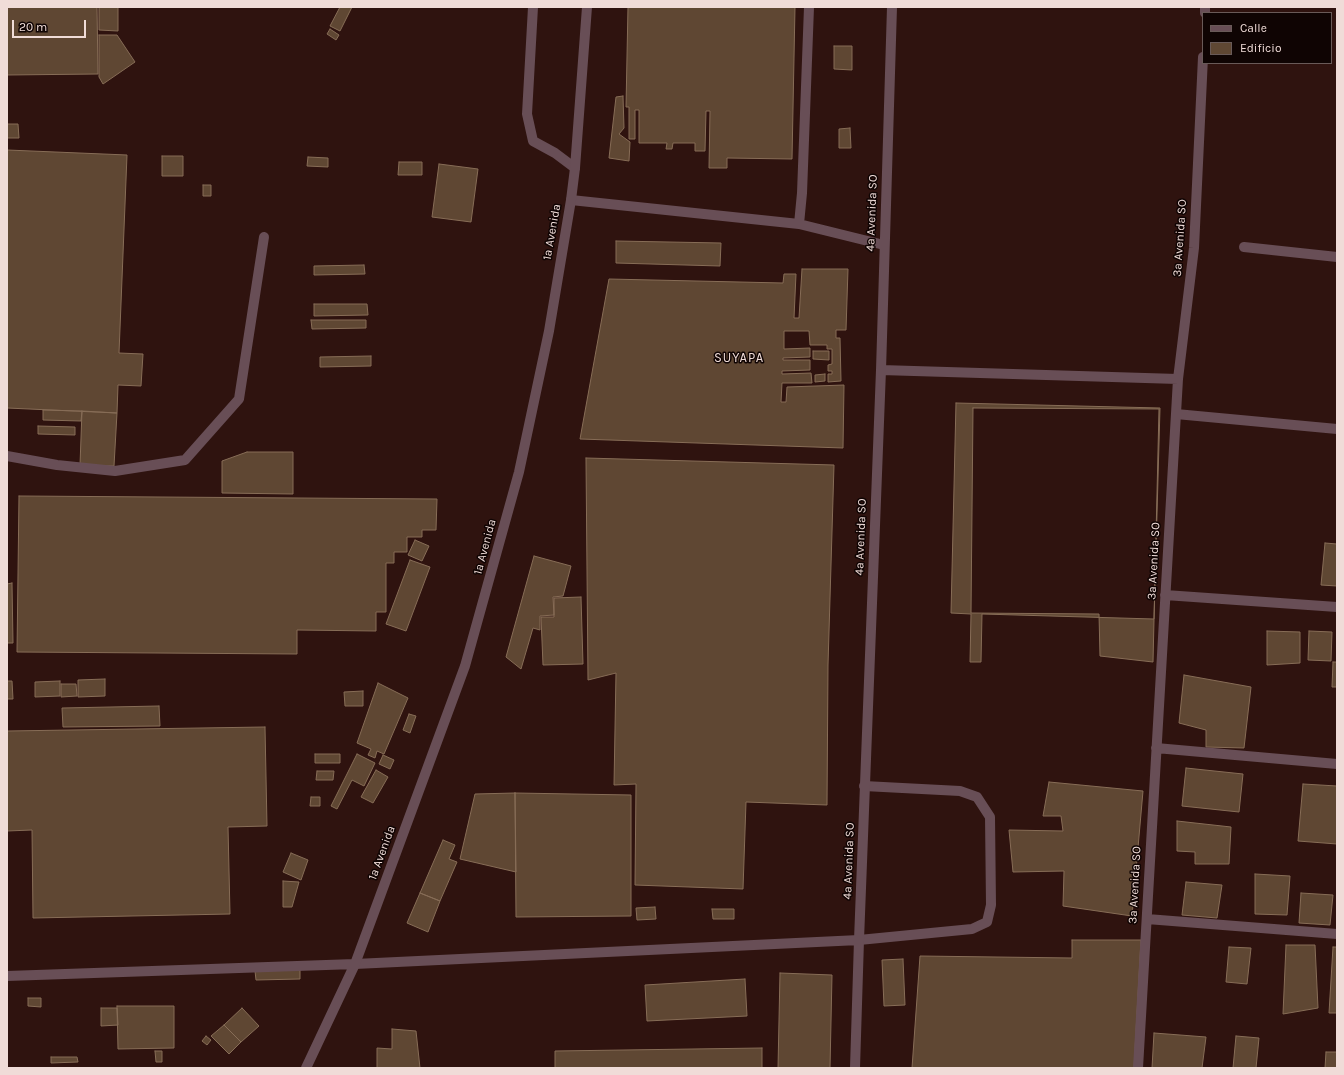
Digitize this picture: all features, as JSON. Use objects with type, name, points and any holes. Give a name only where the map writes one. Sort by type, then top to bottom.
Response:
[{"type":"street","points":[[533,7],[527,114],[533,140],[576,168]]},
{"type":"street","name":"1a Avenida","points":[[306,1068],[355,964],[465,666],[519,472],[549,331],[576,168],[587,7]]},
{"type":"street","points":[[799,224],[802,193],[809,7]]},
{"type":"street","name":"4a Avenida SO","points":[[855,1068],[892,7]]},
{"type":"street","name":"3a Avenida SO","points":[[1138,1068],[1178,379],[1194,248],[1203,64]]},
{"type":"street","points":[[571,200],[799,224],[884,245]]},
{"type":"street","points":[[7,456],[57,465],[115,470],[185,460],[239,399],[264,237]]},
{"type":"street","points":[[1244,247],[1337,257]]},
{"type":"street","points":[[880,370],[1178,379]]},
{"type":"street","points":[[1176,414],[1337,429]]},
{"type":"street","points":[[1165,595],[1337,608]]},
{"type":"street","points":[[1156,748],[1337,764]]},
{"type":"street","points":[[7,976],[355,964],[859,940],[972,930],[987,922],[991,905],[990,817],[977,797],[960,791],[864,786]]},
{"type":"street","points":[[1146,920],[1337,934]]},
{"type":"building","points":[[7,7],[97,7],[98,74],[7,75]]},
{"type":"building","points":[[99,7],[118,7],[118,31],[99,30]]},
{"type":"building","points":[[340,7],[352,7],[340,31],[330,26]]},
{"type":"building","points":[[628,7],[795,7],[792,159],[727,158],[727,168],[709,168],[710,111],[706,111],[705,151],[695,151],[695,143],[673,143],[672,149],[666,149],[667,143],[639,143],[639,110],[635,110],[635,139],[629,139],[629,107],[626,107]]},
{"type":"building","points":[[330,29],[339,35],[336,40],[327,34]]},
{"type":"building","points":[[99,35],[117,35],[135,62],[103,84],[99,77]]},
{"type":"building","points":[[834,46],[852,46],[852,70],[834,69]]},
{"type":"building","points":[[623,96],[624,128],[619,134],[630,142],[629,161],[609,158],[616,97]]},
{"type":"building","points":[[7,124],[18,124],[19,138],[7,138]]},
{"type":"building","points":[[850,128],[851,148],[839,148],[839,129]]},
{"type":"building","points":[[7,150],[127,155],[119,353],[143,354],[141,386],[118,385],[117,413],[7,408]]},
{"type":"building","points":[[162,156],[183,156],[183,176],[162,176]]},
{"type":"building","points":[[308,157],[328,158],[328,167],[307,166]]},
{"type":"building","points":[[399,162],[422,162],[422,175],[398,175]]},
{"type":"building","points":[[439,164],[478,169],[471,222],[432,217]]},
{"type":"building","points":[[203,185],[211,185],[211,196],[203,196]]},
{"type":"building","points":[[616,241],[721,243],[720,266],[616,263]]},
{"type":"building","points":[[364,265],[365,274],[314,275],[314,266]]},
{"type":"building","points":[[802,269],[848,269],[846,330],[836,330],[836,338],[840,338],[841,381],[828,382],[828,374],[832,374],[832,371],[828,371],[828,365],[832,364],[832,349],[827,349],[827,345],[810,345],[809,331],[784,331],[784,349],[810,348],[810,357],[783,358],[783,360],[810,360],[810,370],[782,371],[782,374],[811,373],[812,383],[782,383],[781,402],[786,402],[787,387],[844,385],[843,448],[580,439],[609,279],[783,283],[784,274],[796,274],[794,318],[799,318]]},
{"type":"building","points":[[314,304],[367,304],[368,315],[314,316]]},
{"type":"building","points":[[311,320],[366,320],[366,328],[312,329]]},
{"type":"building","points":[[813,351],[829,351],[829,360],[813,359]]},
{"type":"building","points":[[371,356],[371,366],[320,367],[320,357]]},
{"type":"building","points":[[825,374],[825,381],[815,382],[815,375]]},
{"type":"building","points":[[956,403],[1160,408],[1154,619],[982,614],[981,662],[970,662],[971,614],[951,613]]},
{"type":"building","points":[[973,408],[1159,409],[1153,662],[1100,656],[1099,614],[971,613]]},
{"type":"building","points":[[43,410],[82,411],[81,421],[43,420]]},
{"type":"building","points":[[82,411],[117,413],[114,466],[80,465]]},
{"type":"building","points":[[38,426],[75,427],[75,435],[38,434]]},
{"type":"building","points":[[247,452],[293,452],[293,494],[222,493],[222,461]]},
{"type":"building","points":[[586,458],[834,465],[828,665],[827,805],[746,802],[743,889],[635,885],[636,784],[614,785],[616,673],[588,680]]},
{"type":"building","points":[[19,496],[437,499],[436,530],[422,530],[422,537],[407,537],[407,552],[394,552],[394,563],[386,563],[386,612],[376,612],[376,631],[297,630],[297,654],[17,652]]},
{"type":"building","points":[[415,540],[429,546],[422,561],[408,555]]},
{"type":"building","points":[[1325,543],[1337,544],[1337,586],[1321,585]]},
{"type":"building","points":[[534,556],[571,566],[563,596],[553,597],[554,615],[540,616],[540,630],[533,628],[521,669],[506,657]]},
{"type":"building","points":[[410,560],[430,567],[406,631],[386,624]]},
{"type":"building","points":[[12,583],[13,643],[7,643],[7,584]]},
{"type":"building","points":[[581,597],[583,664],[543,665],[541,617],[554,617],[554,598]]},
{"type":"building","points":[[1267,631],[1300,632],[1300,663],[1267,665]]},
{"type":"building","points":[[1309,631],[1332,632],[1331,661],[1308,660]]},
{"type":"building","points":[[1333,662],[1337,662],[1337,687],[1332,687]]},
{"type":"building","points":[[1184,675],[1251,687],[1244,748],[1206,747],[1206,730],[1179,723]]},
{"type":"building","points":[[105,679],[105,696],[78,697],[78,680]]},
{"type":"building","points":[[7,681],[12,681],[13,699],[7,699]]},
{"type":"building","points":[[60,681],[60,696],[35,697],[35,682]]},
{"type":"building","points":[[378,683],[408,698],[384,754],[377,751],[375,758],[368,755],[371,749],[357,743]]},
{"type":"building","points":[[61,684],[76,684],[77,696],[61,697]]},
{"type":"building","points":[[363,691],[363,706],[345,706],[344,692]]},
{"type":"building","points":[[159,706],[160,726],[63,727],[62,708]]},
{"type":"building","points":[[409,714],[416,716],[410,733],[403,730]]},
{"type":"building","points":[[265,727],[267,826],[228,827],[230,914],[33,918],[32,830],[7,831],[7,731]]},
{"type":"building","points":[[315,754],[340,754],[340,763],[315,763]]},
{"type":"building","points":[[357,754],[375,763],[364,786],[352,780],[337,809],[331,806]]},
{"type":"building","points":[[383,755],[394,760],[390,769],[379,764]]},
{"type":"building","points":[[1186,768],[1243,774],[1239,812],[1182,806]]},
{"type":"building","points":[[376,770],[388,777],[373,803],[361,797]]},
{"type":"building","points":[[317,771],[334,771],[333,780],[316,780]]},
{"type":"building","points":[[1049,782],[1143,791],[1132,916],[1063,906],[1064,871],[1013,872],[1009,830],[1063,831],[1061,816],[1043,816]]},
{"type":"building","points":[[1303,784],[1337,786],[1337,844],[1298,841]]},
{"type":"building","points":[[515,793],[516,872],[460,859],[475,794]]},
{"type":"building","points":[[515,793],[631,795],[631,916],[516,917]]},
{"type":"building","points":[[311,797],[320,797],[320,806],[310,806]]},
{"type":"building","points":[[1177,821],[1231,827],[1229,864],[1195,864],[1195,852],[1177,851]]},
{"type":"building","points":[[443,840],[455,845],[449,859],[457,862],[440,901],[420,893]]},
{"type":"building","points":[[291,853],[308,860],[301,880],[283,872]]},
{"type":"building","points":[[1255,874],[1290,876],[1287,915],[1255,914]]},
{"type":"building","points":[[283,881],[299,882],[292,907],[283,907]]},
{"type":"building","points":[[1186,882],[1222,885],[1217,918],[1182,915]]},
{"type":"building","points":[[420,893],[440,901],[428,932],[407,923]]},
{"type":"building","points":[[1301,893],[1333,895],[1330,925],[1299,923]]},
{"type":"building","points":[[655,907],[656,919],[637,920],[636,908]]},
{"type":"building","points":[[712,909],[734,909],[734,919],[713,919]]},
{"type":"building","points":[[1072,940],[1141,940],[1134,1068],[912,1068],[920,956],[1072,958]]},
{"type":"building","points":[[1286,945],[1315,945],[1318,1008],[1283,1014]]},
{"type":"building","points":[[1229,947],[1251,948],[1247,984],[1226,982]]},
{"type":"building","points":[[1333,947],[1337,947],[1337,1013],[1329,1013]]},
{"type":"building","points":[[903,959],[905,1005],[884,1006],[882,960]]},
{"type":"building","points":[[300,970],[300,979],[256,980],[255,971]]},
{"type":"building","points":[[780,973],[832,975],[830,1068],[778,1068]]},
{"type":"building","points":[[745,979],[747,1016],[647,1021],[645,985]]},
{"type":"building","points":[[28,998],[41,998],[41,1007],[28,1006]]},
{"type":"building","points":[[117,1006],[174,1006],[174,1048],[118,1049]]},
{"type":"building","points":[[101,1008],[117,1008],[118,1025],[101,1026]]},
{"type":"building","points":[[242,1008],[259,1026],[241,1042],[224,1025]]},
{"type":"building","points":[[224,1025],[241,1042],[229,1054],[211,1036]]},
{"type":"building","points":[[392,1029],[416,1031],[420,1068],[377,1068],[377,1048],[392,1049]]},
{"type":"building","points":[[1154,1033],[1206,1037],[1202,1068],[1152,1068]]},
{"type":"building","points":[[206,1036],[211,1040],[207,1045],[202,1041]]},
{"type":"building","points":[[1236,1036],[1259,1038],[1256,1068],[1233,1068]]},
{"type":"building","points":[[762,1048],[762,1068],[555,1068],[555,1051]]},
{"type":"building","points":[[155,1051],[162,1051],[162,1062],[156,1062]]},
{"type":"building","points":[[1326,1052],[1337,1052],[1337,1068],[1325,1068]]},
{"type":"building","points":[[51,1057],[77,1057],[78,1062],[51,1063]]},
{"type":"district","name":"SUYAPA","points":[[739,358]]}]
